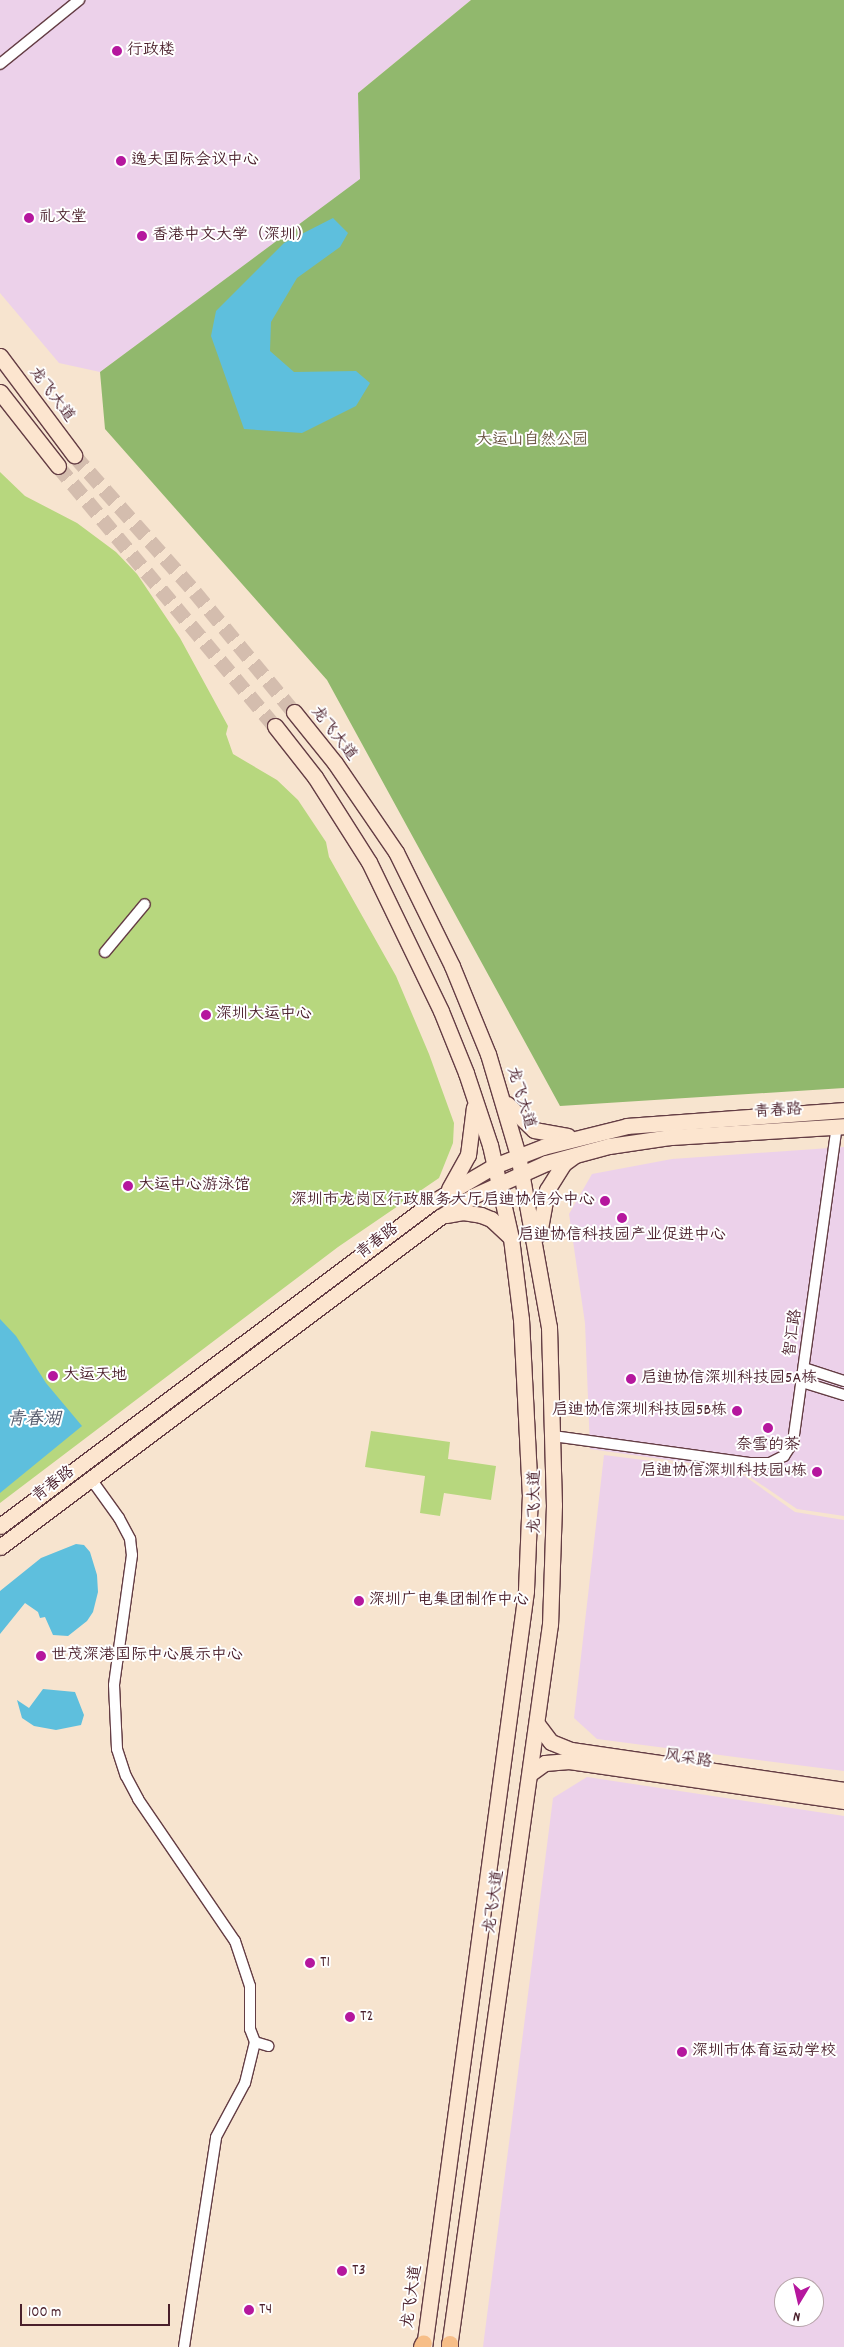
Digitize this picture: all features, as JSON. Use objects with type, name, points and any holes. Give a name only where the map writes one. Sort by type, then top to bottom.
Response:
[{"type":"main road","name":"龙飞大道","points":[[0,356],[74,455]]},
{"type":"main road","points":[[0,392],[58,466]]},
{"type":"main road","name":"龙飞大道","points":[[294,712],[366,807],[419,894],[452,966],[503,1100],[518,1155],[537,1248],[549,1327],[552,1436],[552,1586],[538,1725],[450,2346]]},
{"type":"main road","name":"龙飞大道","points":[[274,726],[314,776],[370,862],[441,1011],[475,1098],[494,1166],[511,1238],[521,1319],[530,1494],[527,1582],[423,2346]]},
{"type":"main road","points":[[447,1192],[468,1155],[475,1098]]},
{"type":"main road","points":[[503,1100],[534,1130],[576,1137]]},
{"type":"main road","name":"青春路","points":[[0,1526],[447,1192],[494,1166],[518,1155],[576,1137],[652,1123],[844,1110]]},
{"type":"main road","name":"青春路","points":[[0,1547],[440,1217],[498,1184],[522,1173],[577,1154],[672,1137],[840,1126]]},
{"type":"main road","points":[[537,1248],[547,1190],[563,1164],[577,1154]]},
{"type":"main road","points":[[440,1217],[463,1212],[481,1215],[495,1222],[511,1238]]},
{"type":"main road","name":"风采路","points":[[538,1725],[551,1742],[571,1750],[844,1790]]},
{"type":"main road","name":"风采路","points":[[531,1773],[545,1763],[569,1761],[844,1801]]},
{"type":"street","points":[[0,64],[79,0]]},
{"type":"street","points":[[105,952],[145,904]]},
{"type":"street","name":"智汇路","points":[[552,1436],[770,1463],[784,1456],[793,1442],[840,1126]]},
{"type":"street","points":[[804,1368],[844,1381]]},
{"type":"street","points":[[802,1382],[844,1395]]},
{"type":"street","points":[[91,1478],[119,1518],[130,1538],[132,1555],[114,1685],[117,1749],[138,1799],[235,1942],[245,1963],[250,1986],[250,2028],[255,2042],[245,2083],[216,2137],[184,2347]]},
{"type":"street","points":[[255,2042],[268,2046]]},
{"type":"shaded area","name":"香港中文大学（深圳）","points":[[0,0],[471,0],[358,93],[361,179],[100,372],[59,363],[0,293]]},
{"type":"shaded area","points":[[844,1147],[844,1516],[797,1509],[740,1470],[590,1449],[585,1323],[569,1214],[592,1174],[672,1159]]},
{"type":"shaded area","points":[[604,1455],[739,1472],[795,1512],[844,1520],[844,1771],[597,1739],[574,1718]]},
{"type":"shaded area","name":"深圳市体育运动学校","points":[[587,1777],[844,1816],[844,2347],[483,2347],[553,1798]]},
{"type":"green space","name":"大运山自然公园","points":[[471,0],[844,0],[844,1088],[560,1106],[327,680],[105,429],[100,372],[360,179],[358,93]]},
{"type":"green space","name":"深圳大运中心","points":[[0,472],[25,496],[77,523],[116,552],[137,574],[180,638],[228,726],[226,734],[233,754],[277,780],[298,800],[326,842],[329,857],[396,976],[429,1054],[454,1123],[453,1143],[439,1178],[338,1247],[0,1503]]},
{"type":"green space","points":[[371,1431],[450,1442],[448,1459],[496,1466],[491,1500],[444,1493],[440,1516],[420,1513],[425,1476],[365,1467]]},
{"type":"water","points":[[333,218],[348,233],[340,247],[297,278],[271,322],[270,351],[294,372],[356,371],[370,383],[356,406],[302,433],[244,429],[211,336],[216,311],[284,243]]},
{"type":"water","name":"青春湖","points":[[0,1319],[16,1336],[46,1383],[82,1426],[0,1493]]},
{"type":"water","points":[[76,1544],[84,1545],[90,1552],[97,1575],[98,1592],[93,1612],[87,1621],[68,1636],[53,1635],[45,1617],[40,1618],[38,1612],[25,1603],[0,1634],[0,1591],[41,1558]]},
{"type":"water","points":[[43,1689],[75,1692],[84,1715],[81,1725],[56,1730],[34,1726],[22,1718],[17,1700],[29,1708]]},
{"type":"tunnel","points":[[74,455],[195,592],[294,712]]},
{"type":"tunnel","points":[[58,466],[275,726]]},
{"type":"place","name":"行政楼","points":[[117,51]]},
{"type":"place","name":"逸夫国际会议中心","points":[[121,161]]},
{"type":"place","name":"礼文堂","points":[[29,218]]},
{"type":"place","name":"香港中文大学（深圳）","points":[[142,236]]},
{"type":"place","name":"深圳大运中心","points":[[206,1015]]},
{"type":"place","name":"大运中心游泳馆","points":[[128,1186]]},
{"type":"place","name":"深圳市龙岗区行政服务大厅启迪协信分中心","points":[[605,1201]]},
{"type":"place","name":"启迪协信科技园产业促进中心","points":[[622,1218]]},
{"type":"place","name":"大运天地","points":[[53,1376]]},
{"type":"place","name":"启迪协信深圳科技园5A栋","points":[[631,1379]]},
{"type":"place","name":"启迪协信深圳科技园5B栋","points":[[737,1411]]},
{"type":"place","name":"奈雪的茶","points":[[768,1428]]},
{"type":"place","name":"启迪协信深圳科技园4栋","points":[[817,1472]]},
{"type":"place","name":"深圳广电集团制作中心","points":[[359,1601]]},
{"type":"place","name":"世茂深港国际中心展示中心","points":[[41,1656]]},
{"type":"place","name":"T1","points":[[310,1963]]},
{"type":"place","name":"T2","points":[[350,2017]]},
{"type":"place","name":"深圳市体育运动学校","points":[[682,2052]]},
{"type":"place","name":"T3","points":[[342,2271]]},
{"type":"place","name":"T4","points":[[249,2310]]}]
